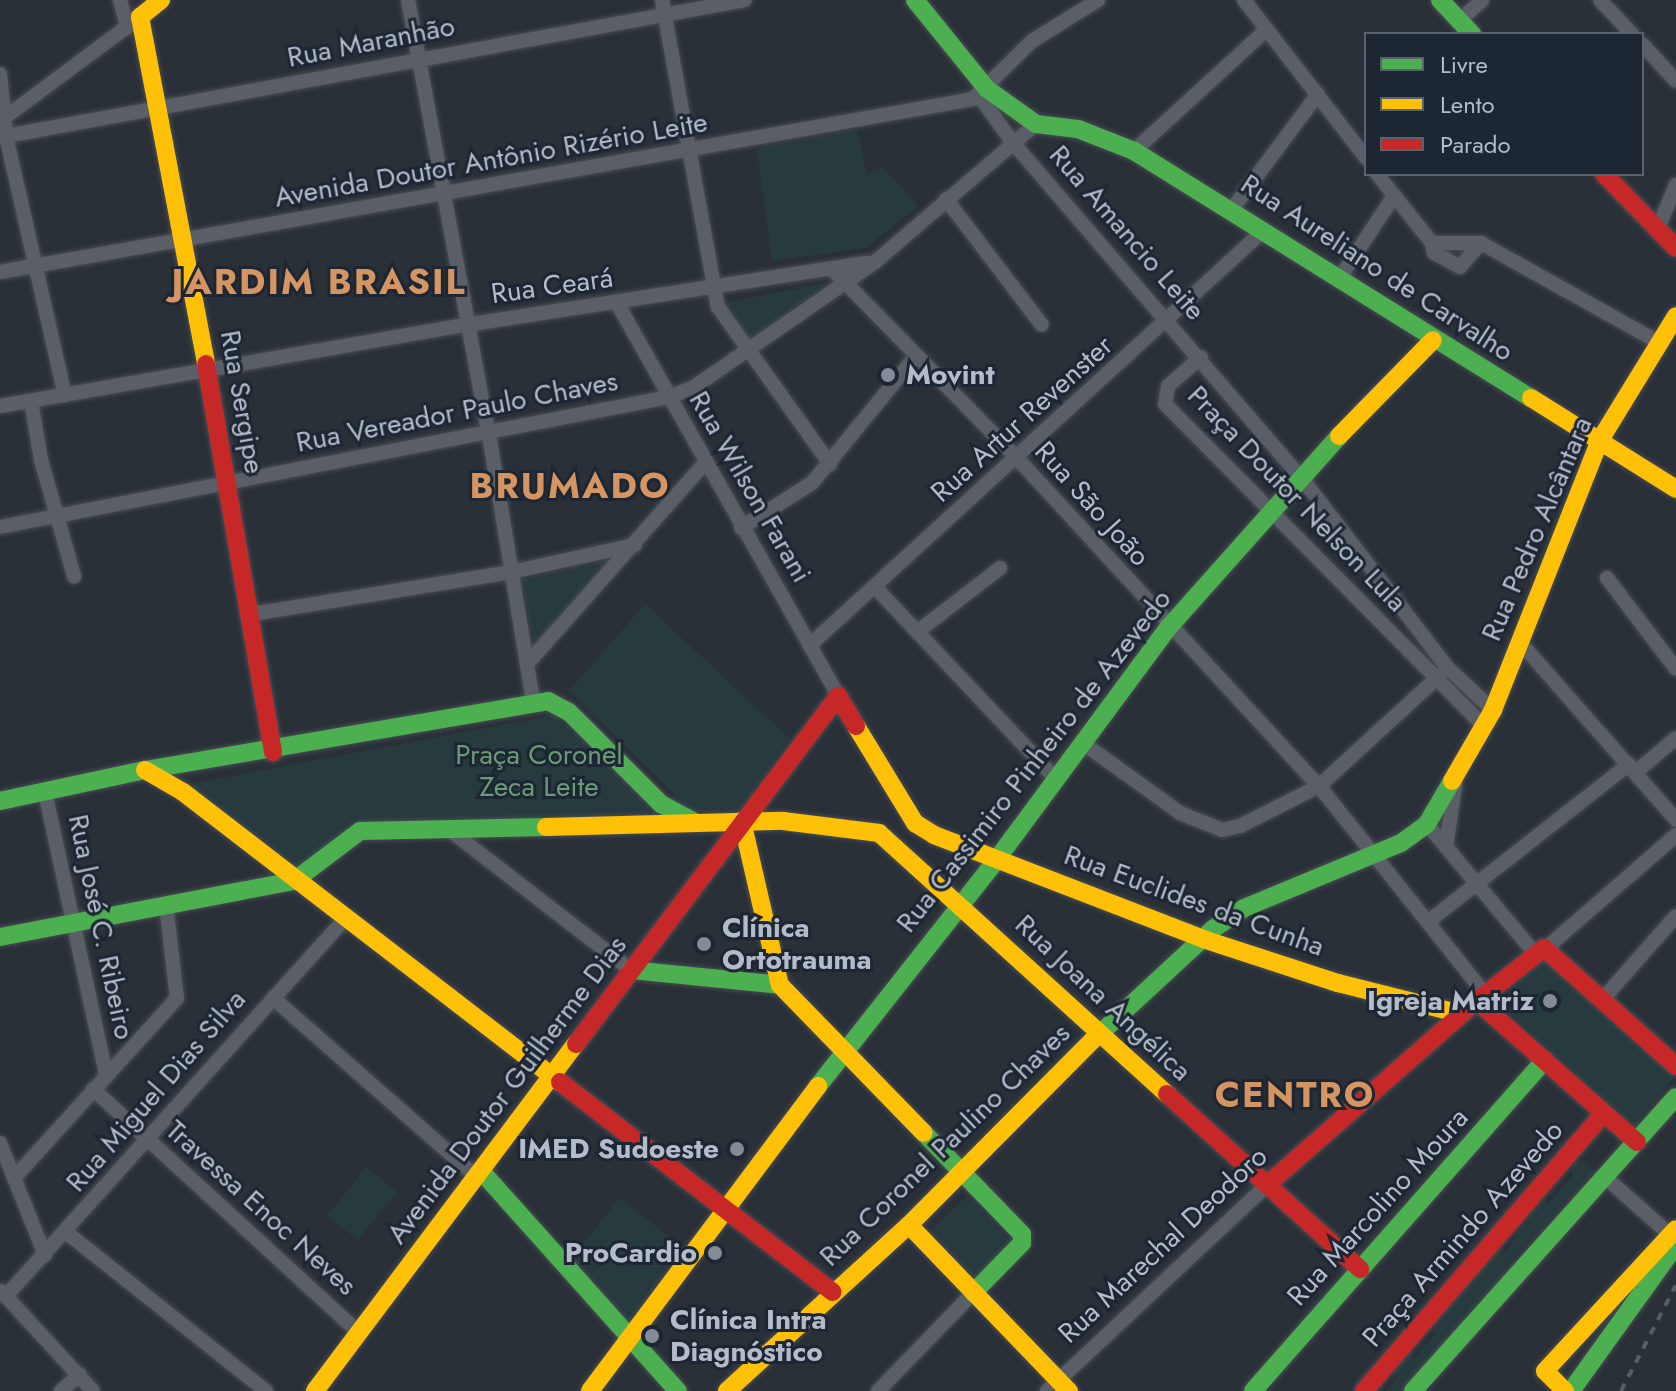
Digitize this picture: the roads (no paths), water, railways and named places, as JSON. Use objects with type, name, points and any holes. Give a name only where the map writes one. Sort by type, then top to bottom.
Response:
[{"type":"street","points":[[120,0],[134,22]]},
{"type":"street","points":[[2,123],[161,0]]},
{"type":"street","points":[[408,0],[465,325],[489,435],[533,702]]},
{"type":"street","points":[[662,0],[718,307],[745,350],[830,464]]},
{"type":"street","name":"Rua Maranhão","points":[[2,123],[161,108],[745,0]]},
{"type":"street","points":[[915,0],[983,92],[1036,124]]},
{"type":"street","points":[[983,92],[1032,41],[1098,0]]},
{"type":"street","points":[[1244,0],[1364,155]]},
{"type":"street","points":[[1440,0],[1465,27],[1482,0]]},
{"type":"street","points":[[1600,0],[1630,32]]},
{"type":"street","name":"Rua Sergipe","points":[[134,22],[161,108],[252,614],[273,752]]},
{"type":"street","points":[[1134,151],[1266,30]]},
{"type":"street","points":[[1644,46],[1676,81]]},
{"type":"street","points":[[0,74],[2,123],[65,395]]},
{"type":"street","name":"Rua Amancio Leite","points":[[983,92],[1014,144],[1201,357]]},
{"type":"street","name":"Avenida Doutor Antônio Rizério Leite","points":[[0,272],[879,119],[983,92]]},
{"type":"street","points":[[1233,208],[1318,94]]},
{"type":"street","name":"Rua Aureliano de Carvalho","points":[[1036,124],[1078,129],[1134,151],[1233,208],[1433,340],[1676,489]]},
{"type":"street","name":"Rua Vereador Paulo Chaves","points":[[0,527],[489,435],[669,397],[694,387],[875,262],[1036,124]]},
{"type":"street","points":[[1379,176],[1432,243],[1434,253],[1460,267],[1481,243]]},
{"type":"street","points":[[1606,176],[1676,248]]},
{"type":"street","points":[[1658,228],[1676,185]]},
{"type":"street","points":[[1339,279],[1394,196]]},
{"type":"street","points":[[946,199],[1042,325]]},
{"type":"street","name":"Rua Artur Revenster","points":[[811,644],[1169,321],[1264,230]]},
{"type":"street","points":[[1432,243],[1481,243],[1660,343]]},
{"type":"street","name":"Rua Ceará","points":[[0,406],[465,325],[875,262]]},
{"type":"street","name":"Rua São João","points":[[832,269],[1017,458],[1168,628],[1319,786],[1429,921],[1482,998]]},
{"type":"street","name":"Rua Wilson Farani","points":[[617,303],[703,465],[811,644],[838,696]]},
{"type":"street","name":"Rua Pedro Alcântara","points":[[1427,824],[1493,710],[1600,440],[1676,316]]},
{"type":"street","name":"Rua Cassimiro Pinheiro de Azevedo","points":[[590,1391],[841,1054],[997,859],[1168,628],[1300,476],[1433,340]]},
{"type":"street","points":[[741,528],[812,483],[916,356]]},
{"type":"street","name":"Praça Doutor Nelson Lula","points":[[1485,727],[1165,404],[1168,386],[1201,357],[1300,476],[1448,668],[1493,710]]},
{"type":"street","points":[[31,401],[57,517],[74,576]]},
{"type":"street","points":[[527,664],[703,465]]},
{"type":"street","points":[[252,614],[511,572],[635,545]]},
{"type":"street","points":[[917,632],[1000,568]]},
{"type":"street","points":[[1607,578],[1676,669]]},
{"type":"street","points":[[875,587],[1056,779]]},
{"type":"street","points":[[1519,641],[1676,820]]},
{"type":"street","points":[[1083,743],[1180,813],[1222,830],[1266,816],[1319,786],[1448,668]]},
{"type":"street","points":[[0,937],[294,881],[360,831],[783,821],[879,833],[893,823],[901,800],[838,696],[768,787],[770,811],[783,821]]},
{"type":"street","points":[[0,801],[145,770],[273,752],[533,702],[557,703],[661,804],[695,822]]},
{"type":"street","points":[[810,734],[828,722],[842,722],[859,731]]},
{"type":"street","points":[[1429,921],[1476,882],[1676,738]]},
{"type":"street","points":[[183,792],[192,774],[210,760]]},
{"type":"street","points":[[145,770],[183,792],[344,920],[833,1292]]},
{"type":"street","points":[[1446,847],[1456,777]]},
{"type":"street","name":"Avenida Doutor Guilherme Dias","points":[[315,1391],[768,787]]},
{"type":"street","name":"Rua José C. Ribeiro","points":[[45,792],[76,922],[106,1073]]},
{"type":"street","name":"Rua Euclides da Cunha","points":[[901,800],[915,823],[997,859],[1203,939],[1338,983],[1461,1014]]},
{"type":"street","points":[[647,825],[661,804]]},
{"type":"street","points":[[742,821],[780,985],[841,1054],[1023,1238],[878,1391]]},
{"type":"street","points":[[1427,824],[1539,950],[1602,1000],[1676,1066]]},
{"type":"street","name":"Rua Coronel Paulino Chaves","points":[[727,1391],[909,1225],[1100,1033],[1203,939],[1244,908],[1372,851],[1401,843],[1427,824]]},
{"type":"street","points":[[447,828],[631,970],[780,985]]},
{"type":"street","name":"Rua Joana Angélica","points":[[879,833],[1360,1269]]},
{"type":"street","points":[[1539,950],[1675,839]]},
{"type":"street","points":[[14,1178],[180,991],[166,905]]},
{"type":"street","points":[[1602,1000],[1676,916]]},
{"type":"street","name":"Rua Miguel Dias Silva","points":[[3,1293],[45,1255],[344,920]]},
{"type":"street","name":"Rua Marechal Deodoro","points":[[1058,1388],[1268,1184],[1461,1014],[1539,950]]},
{"type":"street","points":[[273,998],[480,1175],[678,1391]]},
{"type":"street","points":[[1482,998],[1545,1060],[1637,1142]]},
{"type":"street","name":"Rua Marcolino Moura","points":[[1253,1391],[1545,1060]]},
{"type":"street","name":"Travessa Enoc Neves","points":[[93,1089],[359,1333]]},
{"type":"street","points":[[1413,1391],[1676,1097]]},
{"type":"street","name":"Praça Armindo Azevedo","points":[[1364,1391],[1604,1113]]},
{"type":"street","points":[[0,1143],[45,1255]]},
{"type":"street","points":[[1568,1154],[1593,1160],[1602,1180],[1674,1236]]},
{"type":"street","points":[[909,1225],[1058,1388]]},
{"type":"street","points":[[66,1232],[266,1391]]},
{"type":"street","points":[[1674,1236],[1568,1391],[1545,1371],[1674,1236]]},
{"type":"street","points":[[3,1293],[93,1391]]},
{"type":"street","points":[[61,1391],[80,1374]]},
{"type":"railway","points":[[1621,1391],[1676,1285]]},
{"type":"place","name":"Movint","points":[[888,375]]},
{"type":"place","name":"Clínica Ortotrauma","points":[[704,944]]},
{"type":"place","name":"Igreja Matriz","points":[[1550,1001]]},
{"type":"place","name":"IMED Sudoeste","points":[[737,1149]]},
{"type":"place","name":"ProCardio","points":[[715,1253]]},
{"type":"place","name":"Clínica Intra Diagnóstico","points":[[652,1336]]},
{"type":"district","name":"JARDIM BRASIL","points":[[319,282]]},
{"type":"district","name":"BRUMADO","points":[[570,486]]},
{"type":"district","name":"CENTRO","points":[[1295,1095]]},
{"type":"park label","name":"Praça Coronel Zeca Leite","points":[[539,771]]}]
